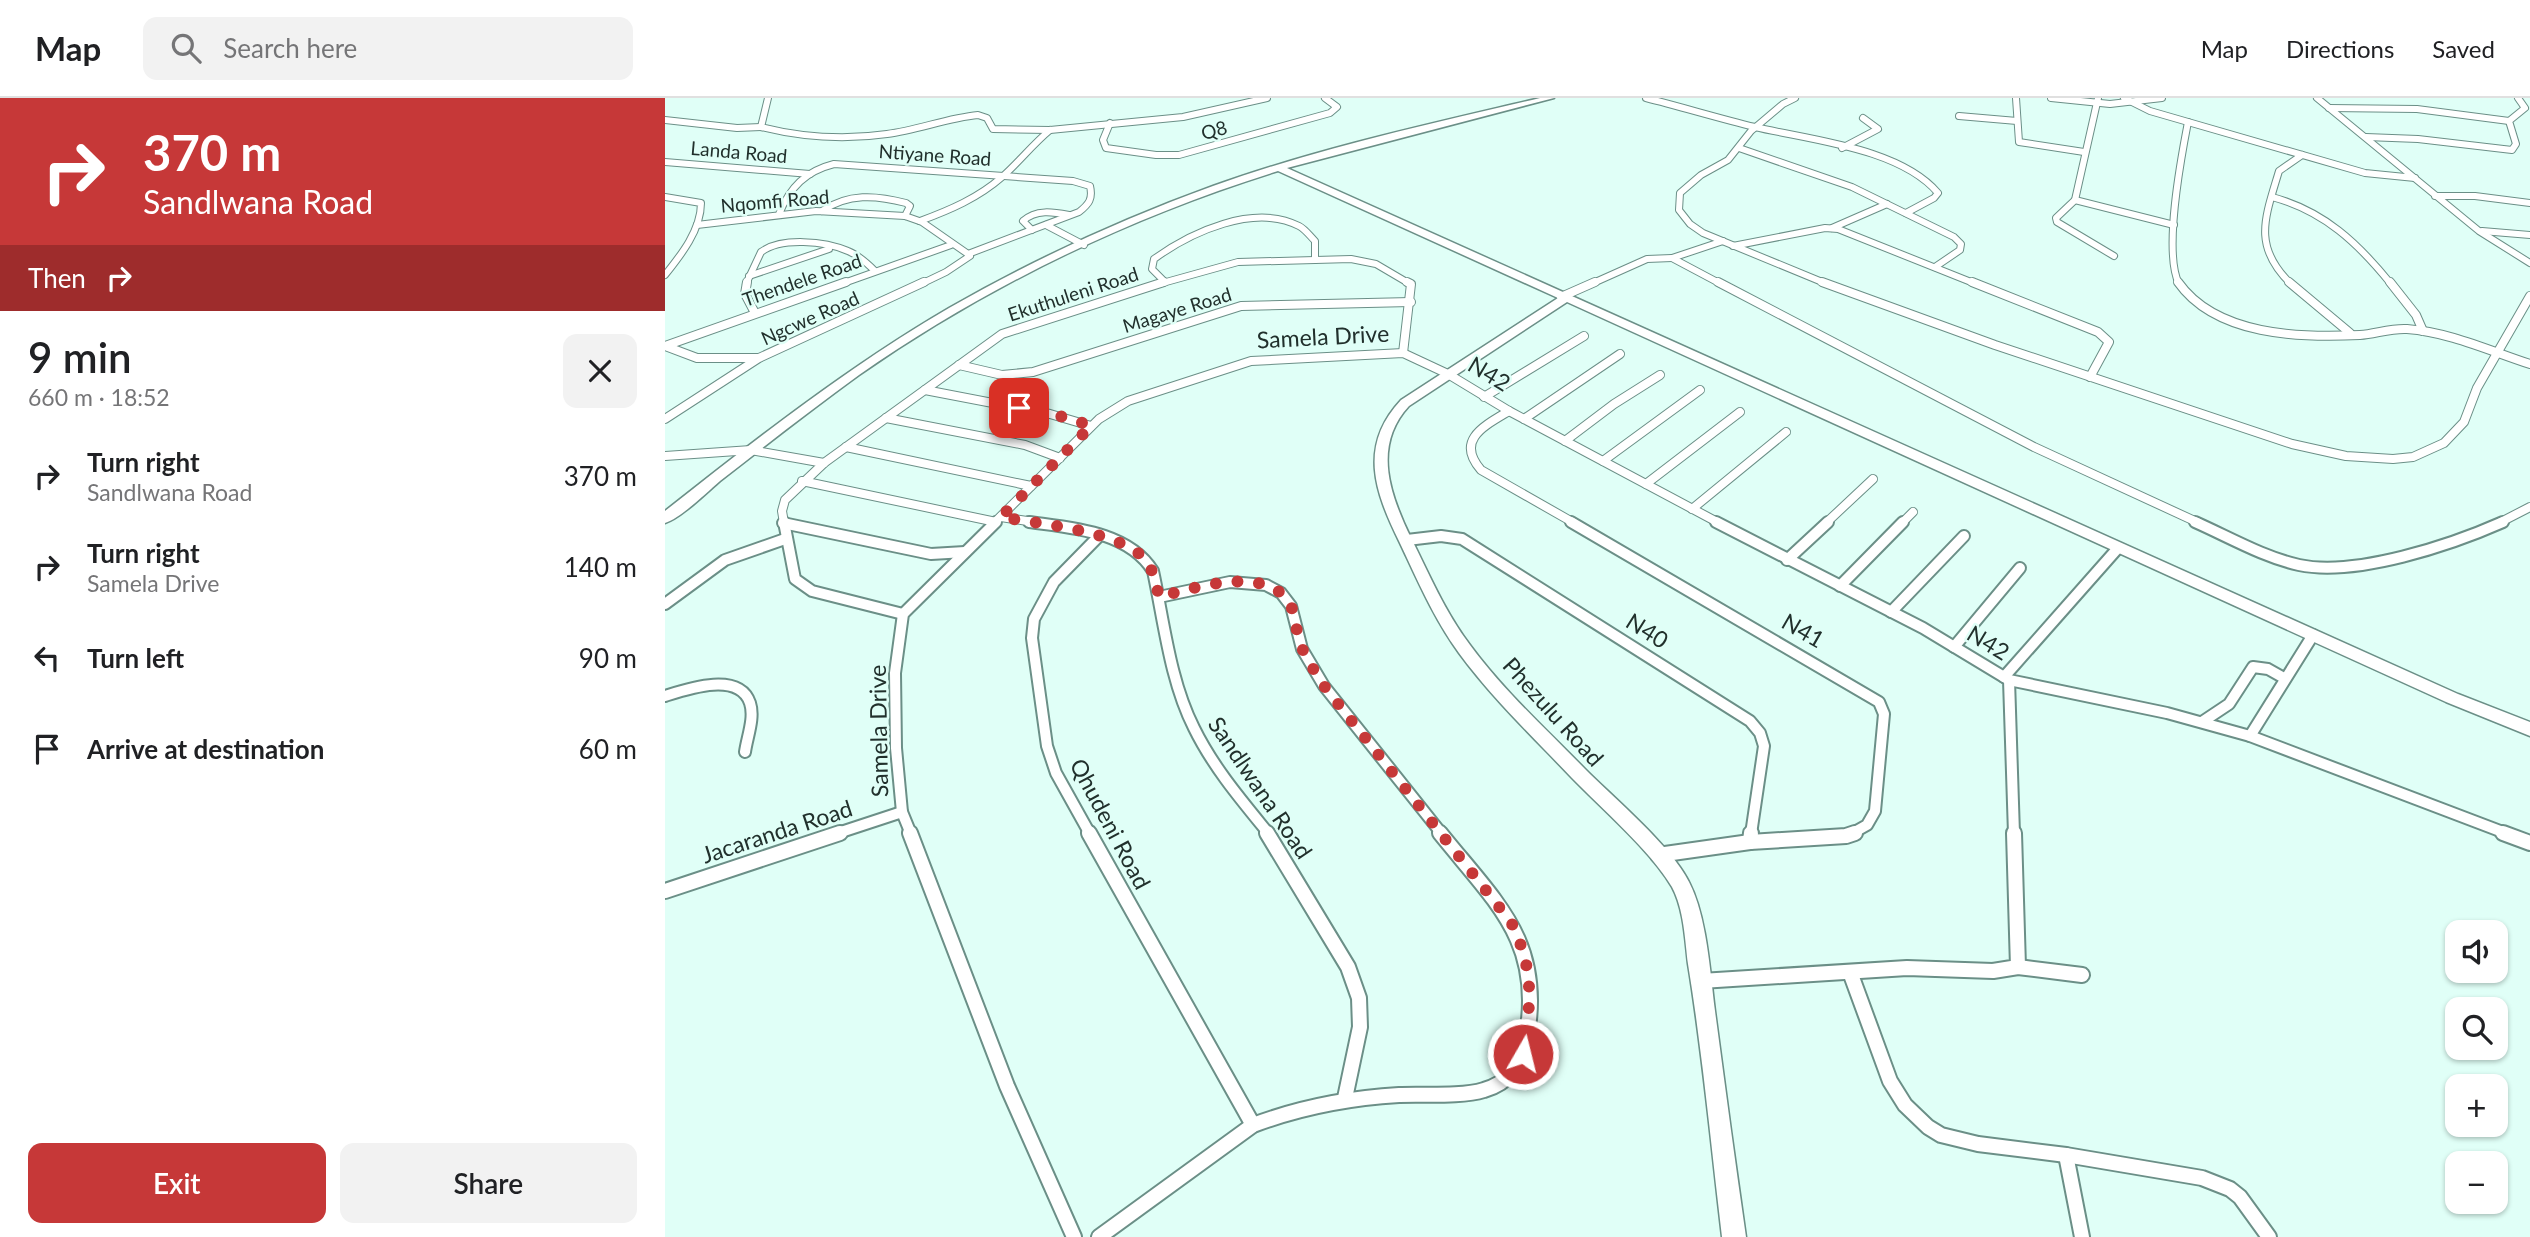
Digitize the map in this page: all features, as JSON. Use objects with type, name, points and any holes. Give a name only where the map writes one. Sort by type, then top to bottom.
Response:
[{"type":"street","points":[[761,127],[768,98]]},
{"type":"street","points":[[665,120],[687,119],[787,132],[885,134],[978,115],[987,118],[993,129],[1050,130],[1199,114],[1267,98]]},
{"type":"street","name":"Q8","points":[[1110,123],[1104,141],[1107,148],[1178,155],[1321,116],[1337,108],[1325,98]]},
{"type":"street","points":[[665,518],[835,387],[911,336],[1000,286],[1084,245],[1194,198],[1279,168],[1373,141],[1550,98]]},
{"type":"street","points":[[1646,98],[1894,164],[1923,178],[1938,193],[1934,198],[1906,213]]},
{"type":"street","points":[[1795,98],[1783,104],[1756,127],[1728,160],[1687,185],[1678,199],[1679,210],[1691,224],[1733,246],[1887,309],[2293,444],[2346,456],[2392,459],[2413,457],[2444,443],[2464,422],[2477,388],[2530,296]]},
{"type":"street","points":[[2016,98],[2019,142],[2084,152]]},
{"type":"street","points":[[2051,98],[2132,102],[2162,98]]},
{"type":"street","points":[[2124,98],[2188,122],[2373,175],[2415,178]]},
{"type":"street","points":[[2317,98],[2479,231],[2530,263]]},
{"type":"street","points":[[2329,108],[2417,109],[2509,121],[2525,108],[2518,98]]},
{"type":"street","points":[[2098,101],[2075,200],[2056,218],[2057,222],[2114,256]]},
{"type":"street","points":[[1959,116],[2017,121]]},
{"type":"street","points":[[1842,148],[1878,129],[1863,118]]},
{"type":"street","points":[[2365,137],[2418,139],[2508,150],[2514,149],[2516,144],[2509,121]]},
{"type":"street","points":[[2188,122],[2174,225],[2175,275],[2178,284],[2203,306],[2231,320],[2266,330],[2306,335],[2373,334],[2402,329],[2423,331],[2530,364]]},
{"type":"street","points":[[920,221],[962,206],[1004,176],[1050,130]]},
{"type":"street","points":[[1739,148],[1841,183],[1960,242],[1959,250],[1935,267]]},
{"type":"street","points":[[2302,155],[2279,171],[2267,227],[2267,254],[2285,276],[2350,333]]},
{"type":"street","name":"Landa Road","points":[[665,162],[810,174]]},
{"type":"street","name":"Ntiyane Road","points":[[779,214],[788,191],[810,174],[828,166],[847,164],[1087,184],[1092,196],[1087,206],[1072,216]]},
{"type":"street","points":[[1279,168],[2452,698],[2530,729]]},
{"type":"street","points":[[2435,196],[2475,196],[2530,203]]},
{"type":"street","points":[[665,197],[701,203],[703,208],[697,225],[665,275]]},
{"type":"street","points":[[822,211],[841,199],[857,197],[906,203],[910,206],[905,216]]},
{"type":"street","points":[[2272,197],[2307,206],[2342,230],[2416,315],[2423,331]]},
{"type":"street","points":[[2075,200],[2174,225]]},
{"type":"street","points":[[1733,246],[1831,228],[1887,204]]},
{"type":"street","name":"Nqomfi Road","points":[[697,225],[822,211],[905,216],[920,221],[951,245],[968,254]]},
{"type":"street","points":[[1032,230],[1023,221],[1031,214],[1052,212],[1072,216]]},
{"type":"street","points":[[968,254],[1072,216]]},
{"type":"street","points":[[1164,281],[1152,269],[1154,259],[1183,241],[1227,223],[1268,220],[1296,225],[1306,230],[1315,241],[1315,260]]},
{"type":"street","points":[[1046,225],[1084,245]]},
{"type":"street","points":[[1831,228],[2105,336],[2108,346],[2090,377]]},
{"type":"street","points":[[2479,231],[2530,235]]},
{"type":"street","points":[[1563,298],[1647,259],[1672,258],[1723,241]]},
{"type":"street","points":[[755,313],[744,297],[743,289],[760,253],[770,246],[789,243],[836,247],[863,260],[875,271]]},
{"type":"street","name":"Thendele Road","points":[[665,346],[951,245]]},
{"type":"street","points":[[749,276],[836,247]]},
{"type":"street","name":"Ngcwe Road","points":[[665,419],[759,358],[946,272],[966,261],[970,256],[968,254]]},
{"type":"street","points":[[1672,258],[2034,447],[2252,549],[2301,566],[2349,568],[2380,561],[2487,529],[2530,507]]},
{"type":"street","name":"Ekuthuleni Road","points":[[903,614],[812,591],[802,586],[791,570],[783,523],[785,500],[824,463],[989,342],[1014,328],[1164,281],[1238,262],[1351,259],[1383,267],[1411,284],[1411,302]]},
{"type":"street","name":"Phezulu Road","points":[[1563,298],[1405,403],[1389,422],[1385,434],[1381,478],[1384,494],[1437,606],[1464,649],[1540,736],[1658,855],[1681,885],[1690,914],[1701,981],[1734,1237]]},
{"type":"street","points":[[1411,302],[1403,353],[1448,374]]},
{"type":"street","name":"Magaye Road","points":[[959,365],[1002,375],[1033,372],[1241,306],[1411,302]]},
{"type":"street","points":[[1484,397],[1584,336]]},
{"type":"street","points":[[665,346],[676,353],[690,356],[759,358]]},
{"type":"street","name":"Samela Drive","points":[[1074,1237],[1007,1086],[902,812],[896,748],[895,673],[903,614],[1091,426],[1128,401],[1251,361],[1403,353]]},
{"type":"street","points":[[1524,419],[1620,354]]},
{"type":"street","name":"N42","points":[[1448,374],[1509,411],[1787,560],[1891,612],[2007,678],[2018,967]]},
{"type":"street","points":[[1565,441],[1660,375]]},
{"type":"street","points":[[925,390],[1050,414],[1091,426]]},
{"type":"street","points":[[1603,461],[1700,390]]},
{"type":"street","name":"N41","points":[[1509,411],[1475,435],[1468,453],[1471,461],[1481,470],[1879,702],[1884,713],[1875,811],[1870,824],[1860,832],[1846,836],[1750,842],[1658,855]]},
{"type":"street","points":[[1646,484],[1740,412]]},
{"type":"street","points":[[886,418],[1025,445],[1060,457]]},
{"type":"street","points":[[1692,509],[1786,432]]},
{"type":"street","points":[[846,447],[1031,486]]},
{"type":"street","points":[[665,457],[751,450],[824,463]]},
{"type":"street","points":[[1787,560],[1874,479]]},
{"type":"street","name":"Sandlwana Road","points":[[803,481],[998,520],[1100,536],[1126,545],[1146,560],[1153,571],[1173,666],[1193,727],[1219,771],[1274,841],[1348,967],[1359,998],[1360,1027],[1345,1098]]},
{"type":"street","points":[[1840,586],[1913,512]]},
{"type":"street","points":[[783,523],[931,554],[965,552]]},
{"type":"street","name":"Qhudeni Road","points":[[1100,536],[1054,582],[1034,619],[1033,638],[1047,746],[1056,772],[1077,812],[1253,1125]]},
{"type":"street","name":"N40","points":[[1407,540],[1441,536],[1462,539],[1750,721],[1760,733],[1764,746],[1750,842]]},
{"type":"street","points":[[1891,612],[1964,536]]},
{"type":"street","points":[[665,604],[725,560],[785,539]]},
{"type":"street","points":[[2119,548],[2064,606],[2007,678],[2202,722],[2250,736],[2530,844]]},
{"type":"street","points":[[1954,647],[2020,568]]},
{"type":"street","points":[[1099,1237],[1253,1125],[1296,1108],[1345,1098],[1483,1091],[1499,1083],[1514,1072],[1523,1054],[1528,1022],[1530,977],[1523,947],[1511,922],[1324,686],[1301,645],[1290,604],[1281,595],[1258,584],[1233,581],[1159,597]]},
{"type":"street","points":[[2250,736],[2313,635]]},
{"type":"street","points":[[2202,722],[2223,713],[2253,667],[2268,669],[2284,678]]},
{"type":"street","points":[[665,696],[710,685],[731,687],[744,693],[750,700],[751,710],[745,752]]},
{"type":"street","name":"Jacaranda Road","points":[[665,891],[902,812]]},
{"type":"street","points":[[1701,981],[1907,968],[1993,971],[2018,967],[2082,975]]},
{"type":"street","points":[[1850,972],[1890,1081],[1905,1105],[1928,1127],[1941,1135],[1978,1144],[2183,1174],[2230,1189],[2240,1196],[2269,1237]]},
{"type":"street","points":[[2066,1155],[2082,1237]]},
{"type":"route","points":[[1019,408],[1069,418],[1091,426],[1001,517],[1100,536],[1126,545],[1146,560],[1153,571],[1159,597],[1215,583],[1244,581],[1270,588],[1290,604],[1301,645],[1324,686],[1511,922],[1523,947],[1530,977],[1523,1054]]}]
